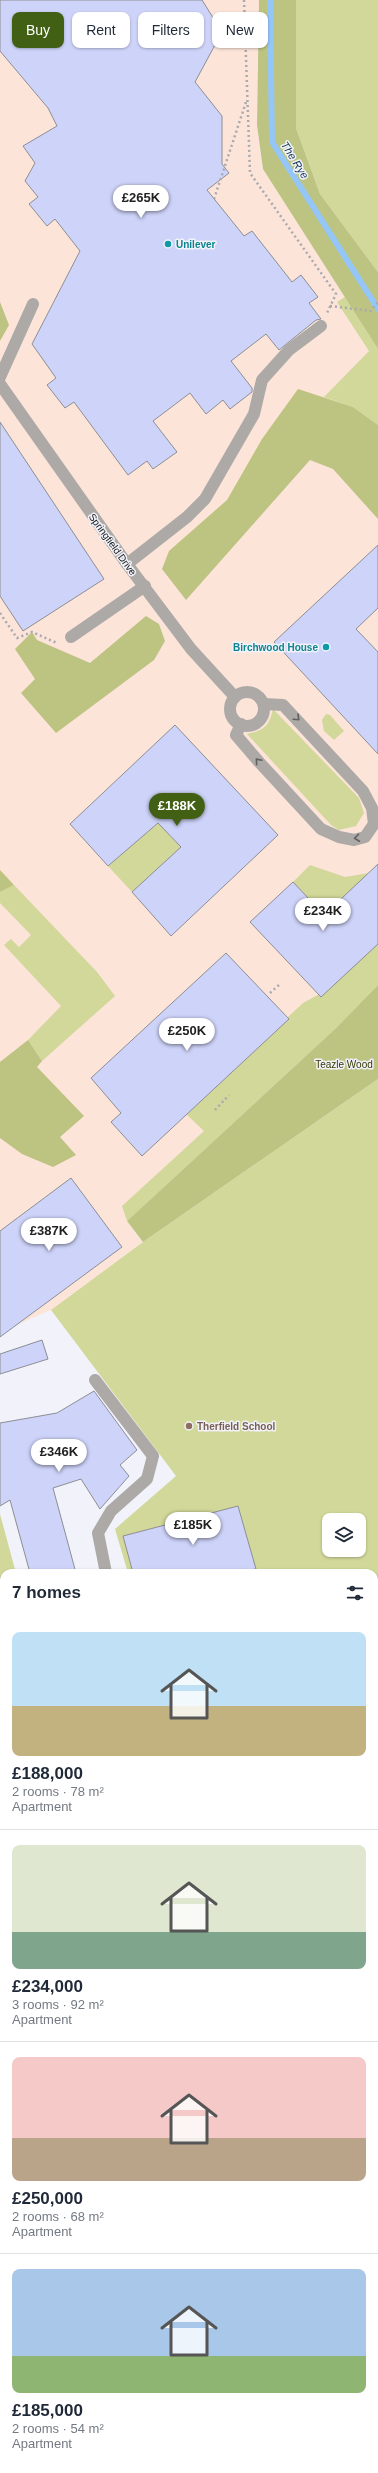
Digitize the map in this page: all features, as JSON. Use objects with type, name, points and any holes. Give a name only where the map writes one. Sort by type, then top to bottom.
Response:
[{"type":"street","points":[[0,377],[33,304]]},
{"type":"street","points":[[127,564],[187,517],[205,498],[254,414],[262,380],[289,350],[321,326]]},
{"type":"street","name":"Springfield Drive","points":[[0,384],[127,564],[191,648],[236,697]]},
{"type":"street","points":[[71,638],[145,586]]},
{"type":"street","points":[[247,692],[259,696],[264,704],[262,716],[259,721],[248,726],[240,724],[232,716],[230,710],[236,697],[247,692]]},
{"type":"street","points":[[240,724],[236,735],[321,829],[338,837],[354,840],[364,837],[374,824],[372,808],[363,791],[283,705],[264,704]]},
{"type":"street","points":[[95,1380],[153,1456],[147,1479],[111,1511],[98,1533],[105,1569]]},
{"type":"path","points":[[244,0],[250,173],[336,294],[321,326]]},
{"type":"path","points":[[214,199],[247,99]]},
{"type":"path","points":[[330,306],[371,311],[378,302]]},
{"type":"path","points":[[0,613],[17,638],[32,632]]},
{"type":"path","points":[[270,993],[280,984]]},
{"type":"path","points":[[215,1110],[229,1095]]},
{"type":"shaded area","points":[[0,0],[259,0],[259,12],[212,12],[212,48],[258,48],[257,125],[263,169],[378,349],[378,985],[127,1221],[143,1242],[51,1310],[0,1332]]},
{"type":"green space","points":[[259,0],[296,0],[296,128],[320,194],[378,272],[378,349],[263,169],[257,125],[258,48],[268,48],[268,12],[259,12]]},
{"type":"green space","points":[[296,0],[378,0],[378,272],[320,194],[296,128]]},
{"type":"green space","points":[[345,297],[378,349],[378,425],[353,407],[324,397],[369,351],[337,302]]},
{"type":"green space","points":[[0,302],[9,325],[0,341]]},
{"type":"green space","points":[[298,389],[353,407],[378,425],[378,519],[333,469],[310,460],[186,600],[162,569],[169,551],[227,500],[262,439]]},
{"type":"green space","points":[[146,616],[159,624],[165,641],[154,660],[56,733],[21,693],[35,679],[15,649],[32,632],[37,640],[90,663]]},
{"type":"green space","points":[[273,709],[359,798],[364,813],[356,826],[339,830],[331,825],[247,734],[262,729],[270,720]]},
{"type":"green space","points":[[326,714],[330,715],[344,731],[334,740],[324,731],[322,720]]},
{"type":"green space","points":[[158,823],[181,847],[132,892],[108,866]]},
{"type":"green space","points":[[310,865],[345,877],[369,873],[324,915],[293,882]]},
{"type":"green space","points":[[0,870],[14,885],[0,892]]},
{"type":"green space","points":[[14,885],[97,972],[115,996],[42,1061],[28,1040],[61,1006],[4,945],[11,939],[19,947],[31,935],[0,903],[0,892]]},
{"type":"green space","points":[[378,942],[378,985],[336,1028],[127,1221],[122,1206],[204,1131],[185,1113],[303,1003],[325,991]]},
{"type":"green space","name":"Teazle Wood","points":[[378,985],[378,1079],[143,1242],[127,1221],[336,1028]]},
{"type":"green space","points":[[28,1040],[42,1061],[37,1067],[84,1116],[60,1137],[76,1155],[53,1167],[22,1154],[0,1138],[0,1062]]},
{"type":"green space","name":"Therfield School","points":[[378,1079],[378,1569],[127,1569],[115,1529],[176,1476],[51,1310],[143,1242]]},
{"type":"green space","points":[[0,1514],[15,1569],[0,1569]]},
{"type":"building","name":"Unilever","points":[[0,0],[202,0],[212,16],[212,48],[213,48],[195,82],[222,116],[222,164],[229,173],[207,190],[244,236],[252,231],[292,282],[301,275],[318,297],[309,303],[321,319],[316,320],[279,350],[266,334],[231,361],[252,388],[252,392],[230,409],[223,400],[206,414],[190,393],[153,421],[177,452],[153,469],[147,461],[128,475],[74,402],[65,408],[47,385],[56,378],[32,344],[80,251],[55,219],[47,226],[29,204],[38,197],[25,181],[35,163],[23,146],[57,126],[48,108],[0,51]]},
{"type":"building","points":[[0,422],[104,579],[23,631],[0,596]]},
{"type":"building","name":"Birchwood House","points":[[378,545],[378,608],[356,629],[378,652],[378,754],[274,642]]},
{"type":"building","points":[[175,725],[278,835],[171,936],[132,892],[181,847],[158,823],[108,866],[70,824]]},
{"type":"building","points":[[378,864],[378,944],[321,997],[250,922],[293,882],[324,915]]},
{"type":"building","points":[[226,953],[289,1019],[142,1156],[111,1122],[121,1113],[91,1078]]},
{"type":"building","points":[[71,1178],[122,1247],[0,1337],[0,1231]]},
{"type":"building","points":[[42,1340],[48,1359],[0,1374],[0,1354]]},
{"type":"building","points":[[94,1391],[137,1450],[120,1465],[129,1476],[100,1509],[81,1479],[53,1488],[75,1569],[29,1569],[10,1500],[0,1506],[0,1423],[57,1413]]},
{"type":"building","points":[[238,1506],[256,1569],[132,1569],[123,1536]]},
{"type":"waterway","name":"The Rye","points":[[270,0],[272,142],[378,309]]},
{"type":"place","name":"Unilever","points":[[168,244]]},
{"type":"place","name":"Birchwood House","points":[[326,647]]},
{"type":"place","name":"Therfield School","points":[[189,1426]]}]
